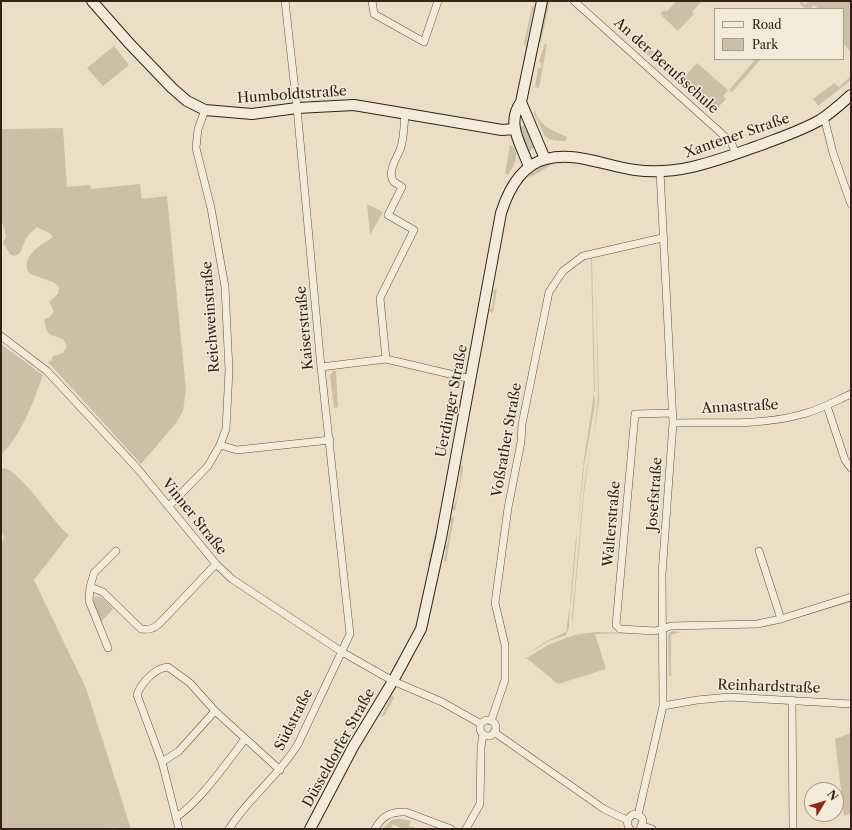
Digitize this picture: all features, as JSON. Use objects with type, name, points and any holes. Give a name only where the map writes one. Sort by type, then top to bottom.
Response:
[{"type":"main road","name":"Humboldtstraße","points":[[92,1],[128,42],[172,88],[187,101],[205,110],[252,114],[297,108],[354,105],[502,130],[514,129]]},
{"type":"main road","points":[[529,167],[514,129],[515,113],[521,102],[542,1]]},
{"type":"main road","name":"Xantener Straße","points":[[529,167],[545,159],[564,156],[579,157],[611,166],[660,172],[696,167],[788,135],[824,117],[851,95]]},
{"type":"main road","points":[[521,102],[527,120],[532,126],[545,159]]},
{"type":"main road","points":[[514,129],[519,120],[527,120]]},
{"type":"main road","name":"Uerdinger Straße","points":[[393,682],[420,629],[425,613],[441,538],[501,213],[506,197],[520,176],[529,167]]},
{"type":"main road","name":"Düsseldorfer Straße","points":[[310,829],[353,747],[393,682]]},
{"type":"street","name":"Kaiserstraße","points":[[285,1],[297,108],[321,367],[350,634],[342,652]]},
{"type":"street","points":[[372,1],[374,14],[424,42],[438,1]]},
{"type":"street","name":"An der Berufsschule","points":[[574,1],[731,142],[736,154]]},
{"type":"street","name":"Reichweinstraße","points":[[169,506],[208,466],[220,445],[226,429],[228,329],[219,248],[212,208],[196,148],[197,134],[205,110]]},
{"type":"street","points":[[386,359],[380,298],[414,230],[388,215],[402,187],[394,182],[391,176],[394,158],[401,148],[406,113]]},
{"type":"street","points":[[824,117],[833,153],[851,204]]},
{"type":"street","name":"Josefstraße","points":[[638,815],[663,706],[662,574],[673,423],[662,238],[660,172]]},
{"type":"street","name":"Voßrather Straße","points":[[491,721],[505,680],[505,645],[495,603],[508,508],[521,442],[522,424],[549,292],[563,271],[583,256],[662,238]]},
{"type":"street","name":"Vinner Straße","points":[[1,336],[47,371],[137,468],[216,564],[232,579],[342,652],[393,682],[442,702],[482,724]]},
{"type":"street","points":[[321,367],[386,359],[471,379]]},
{"type":"street","name":"Annastraße","points":[[673,423],[765,421],[803,414],[827,406],[851,394]]},
{"type":"street","points":[[827,406],[845,460],[851,468]]},
{"type":"street","name":"Walterstraße","points":[[663,629],[655,631],[624,630],[620,629],[616,625],[635,414],[673,413]]},
{"type":"street","points":[[220,445],[238,450],[330,440]]},
{"type":"street","points":[[108,648],[89,601],[90,587],[94,573],[116,551]]},
{"type":"street","points":[[759,551],[781,619]]},
{"type":"street","points":[[90,587],[103,592],[141,629],[147,630],[154,628],[159,624],[216,564]]},
{"type":"street","points":[[663,629],[671,626],[757,624],[781,619],[851,597]]},
{"type":"street","name":"Südstraße","points":[[229,829],[237,815],[280,770],[298,744],[342,652]]},
{"type":"street","points":[[179,829],[162,762],[136,695],[139,688],[160,667],[168,667],[190,683],[215,711],[245,740],[280,770]]},
{"type":"street","name":"Reinhardstraße","points":[[663,706],[697,700],[729,697],[851,704]]},
{"type":"street","points":[[792,700],[793,829]]},
{"type":"street","points":[[162,762],[178,752],[215,711]]},
{"type":"street","points":[[466,829],[480,804],[481,748],[483,734],[480,730],[485,721],[491,721],[495,725],[494,732],[488,736],[483,734]]},
{"type":"street","points":[[494,732],[604,809],[628,820]]},
{"type":"street","points":[[176,817],[184,812],[195,801],[245,740]]},
{"type":"street","points":[[375,829],[384,817],[398,812],[406,812],[452,829]]},
{"type":"street","points":[[630,829],[627,825],[628,820],[631,816],[638,815],[643,819],[642,827],[652,829]]},
{"type":"green space","points":[[548,1],[550,1],[541,42],[539,41],[543,21],[541,18]]},
{"type":"green space","points":[[677,1],[702,1],[692,12],[694,14],[678,31],[660,14],[664,10],[666,12]]},
{"type":"green space","points":[[801,1],[805,5],[809,1],[851,1],[851,53],[844,44],[844,8],[818,8],[814,5],[811,8],[805,8],[800,4]]},
{"type":"green space","points":[[532,6],[534,6],[526,44],[528,45],[527,47],[524,44]]},
{"type":"green space","points":[[637,36],[672,69],[668,74],[632,41]]},
{"type":"green space","points":[[545,43],[547,44],[539,88],[535,87],[538,68],[541,68],[542,63],[539,62]]},
{"type":"green space","points":[[114,46],[129,65],[103,86],[87,68]]},
{"type":"green space","points":[[753,60],[760,60],[732,92],[729,90],[754,61]]},
{"type":"green space","points":[[697,63],[728,90],[723,96],[726,99],[713,113],[679,83]]},
{"type":"green space","points":[[851,76],[851,80],[818,106],[813,99],[834,83],[839,87]]},
{"type":"green space","points":[[535,110],[536,115],[543,124],[567,137],[565,141],[556,141],[544,135],[534,114]]},
{"type":"green space","points":[[525,125],[537,147],[531,149],[530,152],[519,131],[521,127]]},
{"type":"green space","points":[[63,128],[67,187],[90,185],[91,189],[140,184],[142,199],[167,196],[186,390],[183,411],[176,423],[141,464],[48,362],[51,361],[53,356],[63,353],[67,347],[63,339],[51,335],[47,331],[44,319],[50,317],[54,311],[49,302],[58,294],[59,287],[53,282],[30,274],[27,268],[27,262],[33,252],[53,237],[51,234],[37,227],[25,240],[21,251],[14,256],[10,254],[3,243],[6,237],[1,217],[1,129]]},
{"type":"green space","points":[[510,145],[514,147],[516,151],[516,159],[513,168],[508,175],[505,173]]},
{"type":"green space","points":[[556,162],[531,177],[528,176],[542,166]]},
{"type":"green space","points":[[367,204],[383,212],[370,235]]},
{"type":"green space","points":[[595,257],[599,401],[593,439],[598,398]]},
{"type":"green space","points":[[591,258],[595,391],[594,392]]},
{"type":"green space","points":[[497,289],[493,313],[489,310],[492,308],[493,292]]},
{"type":"green space","points":[[1,344],[43,375],[26,418],[9,446],[1,455]]},
{"type":"green space","points":[[333,371],[336,371],[338,407],[334,408],[330,376]]},
{"type":"green space","points":[[594,393],[595,404],[583,466]]},
{"type":"green space","points":[[591,440],[584,494],[572,625],[584,486]]},
{"type":"green space","points":[[460,465],[463,466],[463,470],[455,511],[452,509],[458,494]]},
{"type":"green space","points":[[583,467],[584,468],[577,535]]},
{"type":"green space","points":[[4,468],[11,471],[28,487],[62,529],[69,535],[34,580],[86,688],[131,829],[115,829],[115,827],[104,829],[1,829],[1,546],[4,537],[1,530],[1,469]]},
{"type":"green space","points":[[454,517],[446,562],[444,561],[446,550],[444,547],[447,545],[451,523],[449,520]]},
{"type":"green space","points":[[437,527],[440,527],[437,530],[430,565],[428,564]]},
{"type":"green space","points":[[576,536],[577,537],[570,603]]},
{"type":"green space","points":[[97,596],[103,598],[113,609],[100,623],[92,599]]},
{"type":"green space","points":[[570,605],[569,627],[566,635],[547,642],[522,658],[545,642],[566,632]]},
{"type":"green space","points":[[673,631],[681,632],[671,635],[671,676],[669,676],[668,637],[669,633]]},
{"type":"green space","points":[[598,632],[630,633],[595,634],[606,669],[558,684],[528,659],[525,659],[548,645],[577,634],[577,636],[579,634]]},
{"type":"green space","points":[[392,695],[394,698],[384,716],[381,717]]},
{"type":"green space","points":[[851,733],[851,810],[849,814],[844,816],[844,782],[840,782],[835,739]]},
{"type":"green space","points":[[400,819],[411,821],[409,826],[418,829],[402,829],[393,824],[391,829],[382,829],[392,820]]}]
